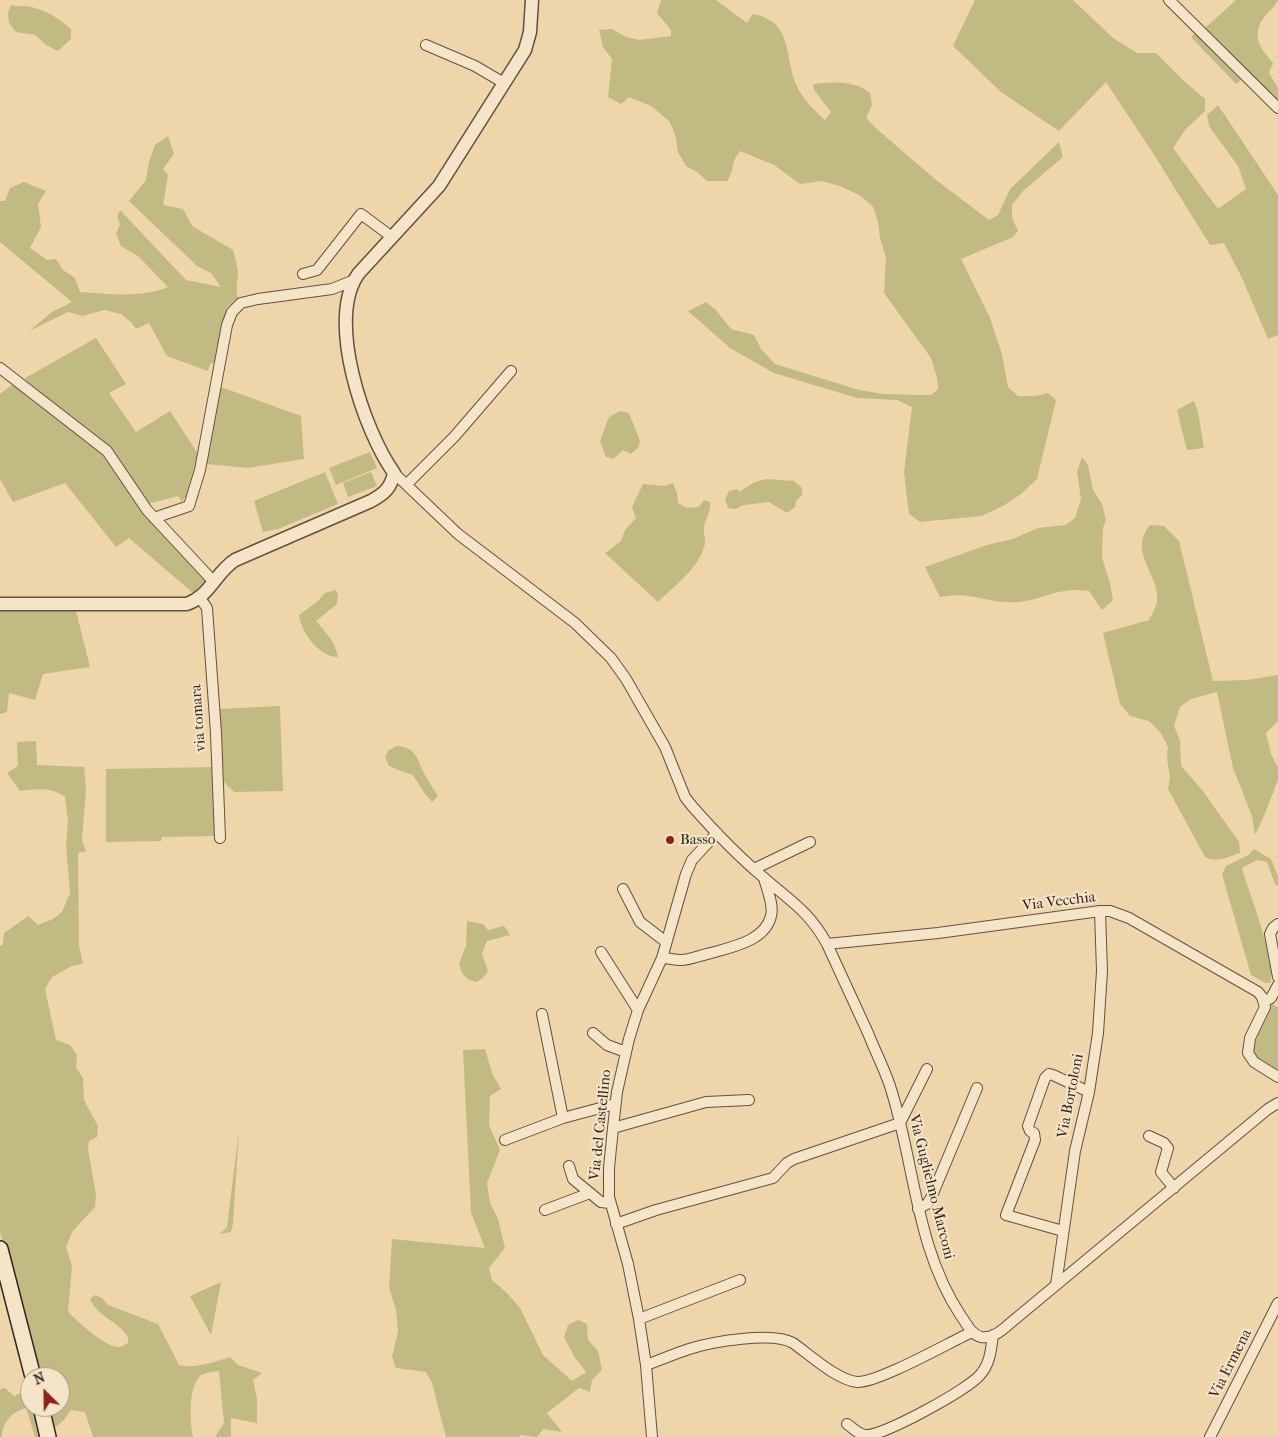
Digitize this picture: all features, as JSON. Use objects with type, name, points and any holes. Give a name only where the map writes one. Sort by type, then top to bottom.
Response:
[{"type":"main road","points":[[0,1249],[30,1367]]},
{"type":"main road","points":[[43,1417],[48,1437]]},
{"type":"street","points":[[154,518],[189,506],[200,470],[227,325],[236,307],[249,300],[332,289],[352,282],[439,186],[528,42],[532,0]]},
{"type":"street","points":[[1169,0],[1278,108]]},
{"type":"street","points":[[426,45],[475,66],[504,83]]},
{"type":"street","points":[[303,274],[317,270],[361,214],[392,238]]},
{"type":"street","points":[[0,604],[187,604],[200,598],[226,567],[235,560],[380,496],[388,490],[394,473],[383,455],[367,419],[347,349],[345,312],[352,282]]},
{"type":"street","points":[[0,368],[106,451],[142,504],[214,582]]},
{"type":"street","points":[[406,484],[454,438],[511,371]]},
{"type":"street","name":"Via Guglielmo Marconi","points":[[394,473],[458,534],[575,623],[611,658],[626,679],[668,752],[685,796],[696,812],[764,878],[806,913],[827,944],[882,1066],[894,1098],[927,1245],[947,1294],[972,1332]]},
{"type":"street","name":"via tomara","points":[[200,598],[207,608],[216,735],[220,838]]},
{"type":"street","name":"Via del Castellino","points":[[652,1437],[646,1365],[638,1319],[628,1264],[610,1203],[609,1190],[615,1104],[626,1052],[638,1010],[662,958],[689,866],[716,832]]},
{"type":"street","points":[[754,868],[810,842]]},
{"type":"street","points":[[662,958],[682,960],[691,958],[740,944],[758,934],[768,924],[771,916],[764,878]]},
{"type":"street","points":[[623,890],[640,922],[666,942]]},
{"type":"street","name":"Via Bortoloni","points":[[1056,1285],[1075,1152],[1089,1092],[1098,1033],[1102,971],[1100,911]]},
{"type":"street","name":"Via Vecchia","points":[[827,944],[938,933],[1110,911],[1129,918],[1202,958],[1271,1001]]},
{"type":"street","points":[[1278,924],[1270,934],[1278,977]]},
{"type":"street","points":[[601,952],[638,1010]]},
{"type":"street","points":[[1278,985],[1250,1038],[1247,1049],[1254,1062],[1278,1077]]},
{"type":"street","points":[[542,1014],[563,1118]]},
{"type":"street","points":[[592,1032],[607,1045],[626,1052]]},
{"type":"street","points":[[616,1224],[656,1210],[773,1178],[787,1163],[794,1159],[900,1123],[927,1069]]},
{"type":"street","points":[[1063,1231],[1006,1215],[1035,1140],[1035,1136],[1028,1129],[1028,1126],[1045,1078],[1049,1074],[1053,1075],[1089,1092]]},
{"type":"street","points":[[918,1209],[927,1204],[931,1198],[977,1088]]},
{"type":"street","points":[[613,1128],[706,1102],[749,1100]]},
{"type":"street","points":[[646,1365],[708,1344],[743,1339],[775,1338],[793,1343],[844,1378],[858,1382],[896,1369],[972,1332],[987,1337],[993,1335],[1008,1325],[1268,1109],[1278,1103]]},
{"type":"street","points":[[505,1140],[563,1118],[615,1104]]},
{"type":"street","points":[[1149,1136],[1164,1143],[1168,1148],[1161,1172],[1174,1188]]},
{"type":"street","points":[[570,1166],[573,1179],[601,1202],[610,1203]]},
{"type":"street","points":[[545,1210],[590,1193]]},
{"type":"street","points":[[638,1319],[740,1280]]},
{"type":"street","name":"Via Ermena","points":[[1210,1437],[1278,1303]]},
{"type":"street","points":[[847,1424],[862,1435],[868,1436],[912,1417],[948,1398],[973,1382],[984,1370],[990,1357],[993,1335]]},
{"type":"shaded area","points":[[661,0],[716,0],[747,23],[753,14],[766,18],[775,24],[785,41],[792,73],[798,89],[808,104],[825,120],[831,112],[814,90],[813,84],[843,83],[864,89],[870,93],[872,105],[866,118],[936,180],[989,220],[998,215],[1010,189],[1059,142],[1063,157],[1024,190],[1012,205],[1012,218],[1018,231],[1013,237],[961,259],[990,318],[1002,354],[1008,387],[1018,396],[1035,396],[1048,393],[1056,400],[1037,479],[1021,494],[1003,506],[981,516],[920,522],[909,514],[904,472],[912,407],[897,400],[857,398],[774,373],[730,348],[688,311],[706,302],[716,310],[731,329],[754,335],[761,349],[775,364],[859,390],[883,394],[931,395],[938,389],[931,358],[884,293],[886,258],[880,238],[878,221],[873,207],[861,196],[840,186],[822,181],[800,184],[774,165],[740,151],[727,181],[707,181],[697,172],[686,166],[678,152],[676,138],[670,122],[651,106],[629,97],[621,104],[608,97],[612,59],[603,47],[599,30],[612,29],[626,37],[639,40],[671,36],[671,30],[657,13]]},
{"type":"shaded area","points":[[975,0],[1073,0],[1113,38],[1137,53],[1156,53],[1205,99],[1205,111],[1185,130],[1173,148],[1218,209],[1246,189],[1238,166],[1209,126],[1207,115],[1218,105],[1278,195],[1278,335],[1268,339],[1242,278],[1224,243],[1210,245],[1106,82],[1059,131],[1001,92],[953,46]]},
{"type":"shaded area","points":[[1236,0],[1278,0],[1261,22],[1257,34],[1260,46],[1273,63],[1269,73],[1278,88],[1278,103],[1204,29]]},
{"type":"shaded area","points":[[11,5],[33,7],[51,15],[71,29],[71,39],[58,51],[46,45],[35,35],[16,32],[9,23],[8,13]]},
{"type":"shaded area","points":[[1195,33],[1241,80],[1236,84],[1191,37]]},
{"type":"shaded area","points":[[168,136],[174,154],[163,169],[168,175],[163,205],[183,209],[192,226],[233,250],[237,263],[238,298],[227,307],[217,361],[210,364],[208,371],[167,356],[149,323],[136,329],[121,314],[104,310],[83,316],[68,312],[29,331],[52,312],[72,302],[0,242],[0,201],[5,201],[10,188],[24,182],[46,191],[38,204],[41,227],[30,248],[47,260],[56,259],[63,270],[75,278],[80,292],[137,294],[168,287],[138,256],[121,246],[116,234],[120,224],[117,216],[120,210],[186,280],[221,287],[211,273],[197,266],[129,201],[146,180],[149,162],[155,145]]},
{"type":"shaded area","points":[[96,338],[126,384],[109,393],[136,432],[170,411],[198,454],[186,496],[182,502],[178,496],[147,504],[117,460],[33,390],[25,378]]},
{"type":"shaded area","points":[[13,384],[104,454],[148,519],[206,580],[193,593],[129,538],[116,547],[65,483],[13,502],[0,479],[0,394]]},
{"type":"shaded area","points":[[221,387],[301,416],[304,459],[248,468],[206,464]]},
{"type":"shaded area","points":[[1194,401],[1198,412],[1204,448],[1187,450],[1177,410]]},
{"type":"shaded area","points":[[620,411],[629,413],[640,441],[638,448],[631,454],[623,450],[613,459],[606,457],[600,441],[609,417]]},
{"type":"shaded area","points":[[370,452],[377,468],[336,485],[329,468]]},
{"type":"shaded area","points":[[1082,457],[1088,465],[1093,490],[1102,504],[1106,520],[1103,528],[1102,557],[1113,600],[1102,610],[1089,591],[1078,590],[1068,590],[1017,602],[1002,602],[959,595],[940,597],[925,567],[987,545],[1013,539],[1038,528],[1066,525],[1075,518],[1081,499],[1077,472]]},
{"type":"shaded area","points":[[325,472],[338,504],[278,529],[263,532],[254,501]]},
{"type":"shaded area","points":[[371,472],[377,486],[348,497],[343,483]]},
{"type":"shaded area","points":[[767,479],[794,481],[802,488],[802,495],[796,501],[795,507],[787,513],[769,502],[744,505],[735,509],[728,508],[725,499],[729,491],[738,489],[739,492],[755,482]]},
{"type":"shaded area","points":[[673,483],[678,503],[687,508],[699,507],[704,500],[710,502],[710,510],[704,528],[705,544],[698,561],[686,576],[658,602],[605,553],[621,541],[625,530],[636,518],[632,507],[643,484],[664,486]]},
{"type":"shaded area","points":[[1150,525],[1164,526],[1179,541],[1213,681],[1247,680],[1278,675],[1278,721],[1266,733],[1271,754],[1278,767],[1278,780],[1255,835],[1252,816],[1233,768],[1217,692],[1191,699],[1180,707],[1174,726],[1180,740],[1181,766],[1203,791],[1239,842],[1240,853],[1222,859],[1209,859],[1205,857],[1168,789],[1170,778],[1167,758],[1168,747],[1161,733],[1149,721],[1130,716],[1120,704],[1103,633],[1149,620],[1156,607],[1157,592],[1143,555],[1142,545],[1144,535]]},
{"type":"shaded area","points":[[336,590],[338,595],[337,604],[316,621],[327,633],[337,651],[338,657],[324,653],[312,642],[303,629],[299,615],[317,602],[325,593]]},
{"type":"shaded area","points":[[0,610],[76,611],[90,667],[43,674],[35,700],[9,693],[7,712],[0,714]]},
{"type":"shaded area","points":[[280,706],[283,791],[234,792],[224,782],[219,709]]},
{"type":"shaded area","points":[[36,741],[37,765],[84,767],[86,790],[82,840],[86,851],[78,853],[79,945],[83,964],[72,966],[52,977],[45,989],[56,1040],[70,1045],[77,1055],[76,1068],[83,1078],[84,1100],[98,1126],[97,1137],[89,1141],[88,1150],[96,1194],[95,1207],[72,1232],[66,1247],[72,1266],[68,1312],[92,1334],[107,1344],[120,1347],[128,1343],[128,1337],[124,1332],[94,1305],[90,1299],[95,1295],[102,1298],[108,1305],[158,1324],[179,1365],[198,1366],[230,1357],[238,1365],[262,1373],[253,1380],[257,1399],[257,1423],[231,1418],[231,1437],[215,1437],[224,1423],[219,1371],[209,1372],[200,1376],[193,1388],[191,1422],[193,1437],[93,1437],[85,1412],[70,1411],[70,1367],[35,1367],[0,1232],[0,946],[3,944],[4,933],[28,916],[38,925],[53,919],[62,912],[70,893],[66,845],[68,822],[65,797],[49,790],[20,791],[7,773],[18,766],[17,742]]},
{"type":"shaded area","points":[[396,746],[407,748],[414,753],[426,778],[438,796],[432,802],[413,775],[389,766],[385,757],[388,751]]},
{"type":"shaded area","points":[[215,767],[215,836],[162,837],[161,841],[106,842],[106,769]]},
{"type":"shaded area","points":[[1254,849],[1271,859],[1278,876],[1278,886],[1275,884],[1267,862],[1257,860],[1242,868],[1270,960],[1270,983],[1265,983],[1251,975],[1222,874],[1226,866],[1248,855]]},
{"type":"shaded area","points":[[467,921],[483,924],[488,930],[504,926],[510,935],[487,941],[482,954],[488,971],[482,979],[476,982],[469,980],[462,973],[459,963],[466,946]]},
{"type":"shaded area","points":[[1272,1004],[1278,1007],[1278,1071],[1258,1058],[1254,1046]]},
{"type":"shaded area","points":[[485,1049],[492,1073],[501,1089],[490,1096],[489,1125],[500,1150],[487,1183],[490,1203],[498,1219],[505,1248],[489,1268],[492,1280],[520,1308],[543,1355],[572,1381],[586,1372],[575,1358],[564,1337],[568,1325],[578,1320],[587,1324],[588,1340],[598,1351],[602,1370],[592,1380],[590,1392],[579,1388],[547,1413],[562,1432],[543,1429],[537,1437],[520,1435],[520,1437],[446,1437],[432,1383],[426,1372],[396,1368],[392,1357],[398,1331],[396,1310],[389,1287],[392,1239],[485,1248],[471,1213],[463,1050]]},
{"type":"shaded area","points":[[239,1130],[233,1223],[231,1232],[220,1234],[227,1227]]},
{"type":"shaded area","points":[[221,1282],[211,1335],[190,1296]]},
{"type":"shaded area","points":[[5,1388],[14,1396],[20,1393],[20,1410],[12,1415],[6,1422],[2,1437],[0,1437],[0,1389]]},
{"type":"shaded area","points":[[29,1417],[37,1417],[42,1437],[35,1437]]},
{"type":"shaded area","points":[[49,1417],[66,1417],[64,1420],[52,1430]]},
{"type":"place","name":"Basso","points":[[670,840]]}]
